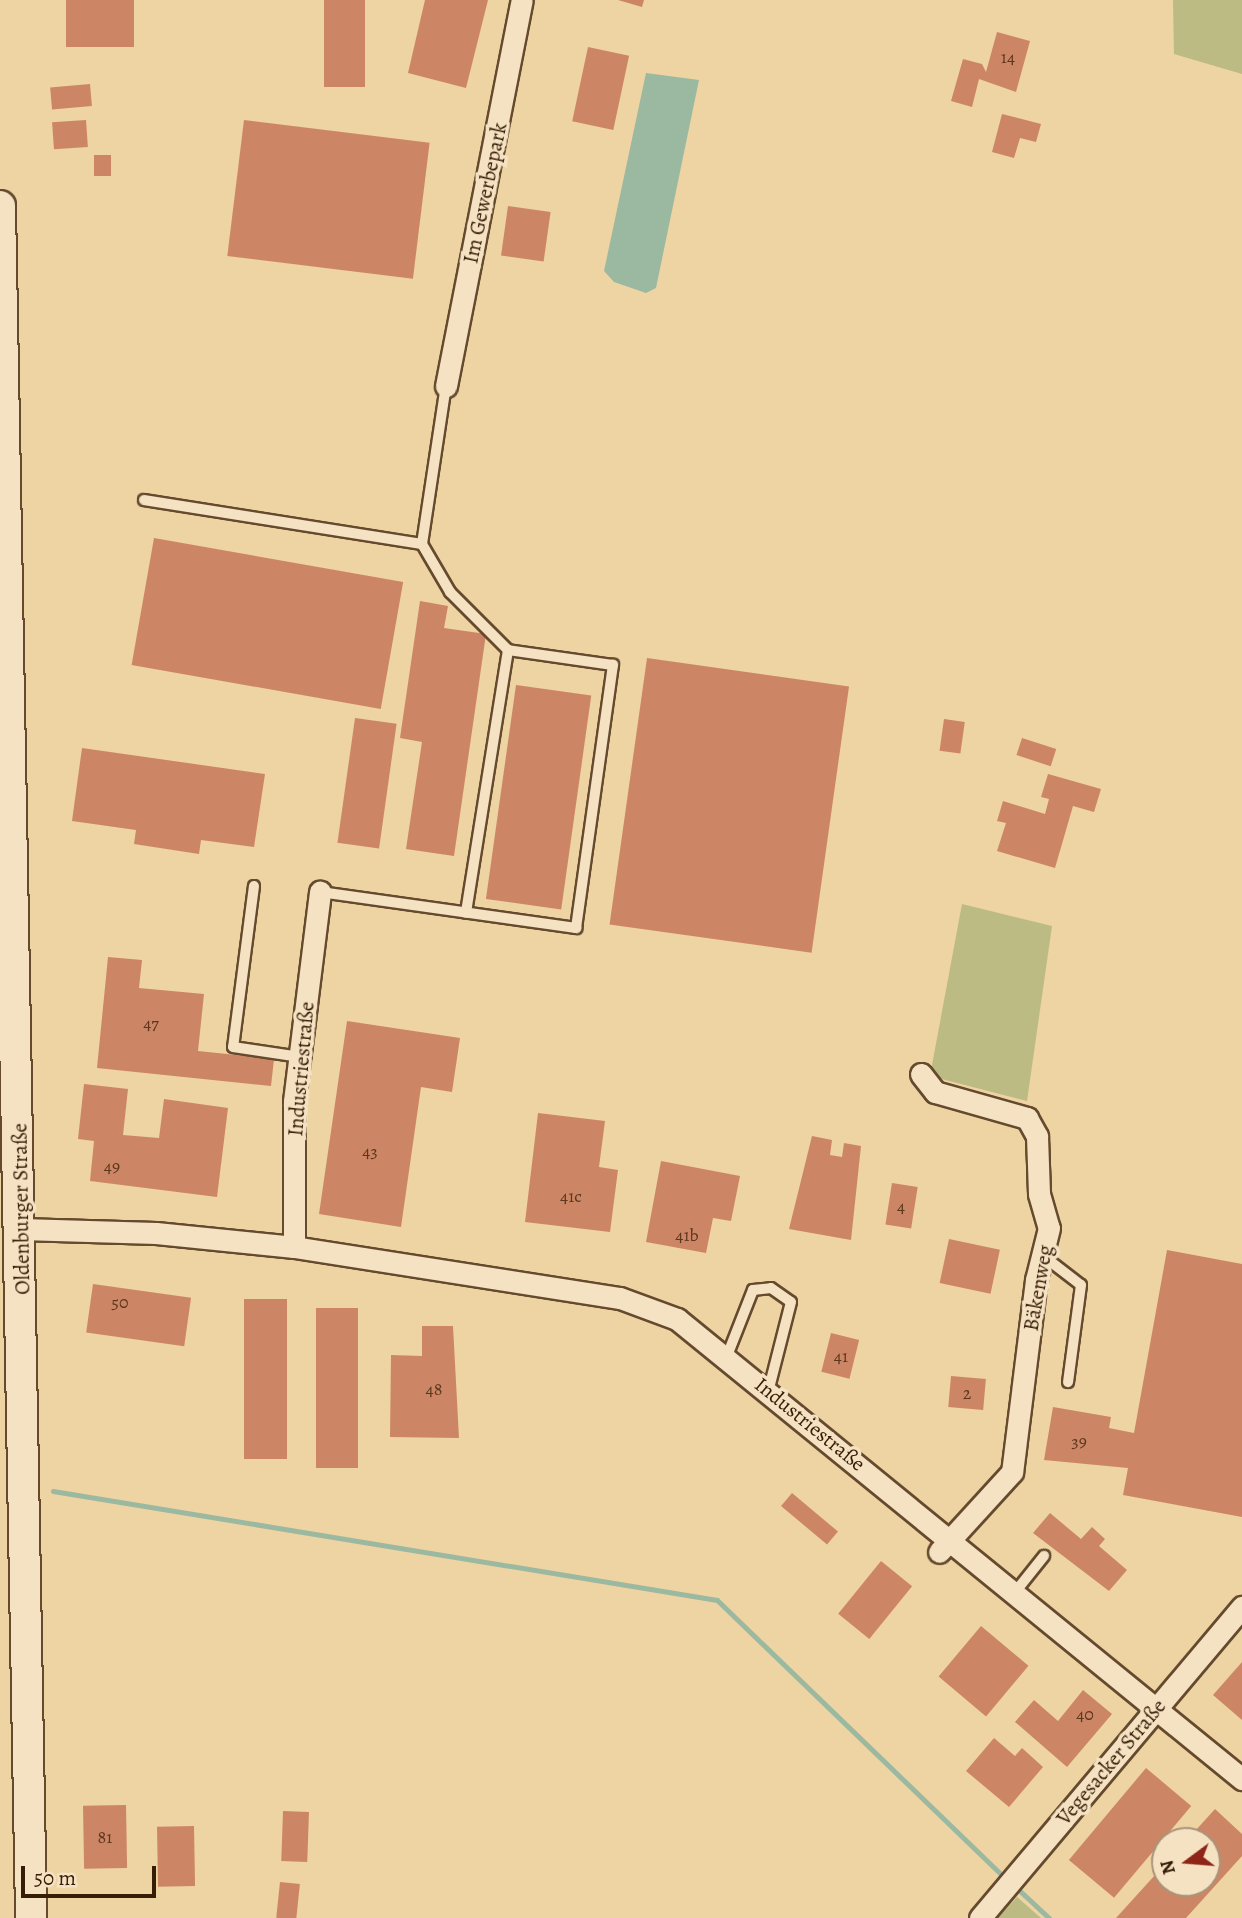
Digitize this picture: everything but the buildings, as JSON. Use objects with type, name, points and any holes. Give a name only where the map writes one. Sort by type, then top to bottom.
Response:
[{"type":"main road","name":"Oldenburger Straße","points":[[0,206],[21,1229],[31,1918]]},
{"type":"street","name":"Im Gewerbepark","points":[[446,386],[522,0]]},
{"type":"street","name":"Industriestraße","points":[[294,1247],[300,1057],[320,892]]},
{"type":"street","name":"Bäkenweg","points":[[921,1074],[935,1092],[1027,1118],[1037,1136],[1039,1194],[1049,1228],[1042,1255],[1012,1472],[946,1546]]},
{"type":"street","name":"Industriestraße","points":[[21,1229],[156,1233],[294,1247],[620,1298],[677,1319],[727,1356],[946,1546],[1016,1591],[1242,1779]]},
{"type":"street","name":"Vegesacker Straße","points":[[980,1918],[1242,1607]]},
{"type":"lane","points":[[320,892],[576,928],[613,664],[508,650],[450,592],[422,544],[446,386]]},
{"type":"lane","points":[[144,500],[422,544]]},
{"type":"lane","points":[[466,913],[508,650]]},
{"type":"lane","points":[[254,886],[233,1047],[300,1057]]},
{"type":"lane","points":[[1042,1255],[1081,1285],[1068,1382]]},
{"type":"lane","points":[[727,1356],[753,1290],[771,1287],[791,1302],[768,1391]]},
{"type":"lane","points":[[1016,1591],[1044,1556]]},
{"type":"shaded area","points":[[1173,0],[1242,0],[1242,74],[1174,54]]},
{"type":"shaded area","points":[[646,73],[699,80],[656,288],[646,293],[614,282],[604,271]]},
{"type":"shaded area","points":[[962,904],[1052,926],[1027,1101],[930,1076]]},
{"type":"shaded area","points":[[1017,1897],[1041,1918],[998,1918]]},
{"type":"waterway","points":[[53,1491],[717,1600],[1000,1873]]},
{"type":"waterway","points":[[1020,1891],[1049,1918]]}]
